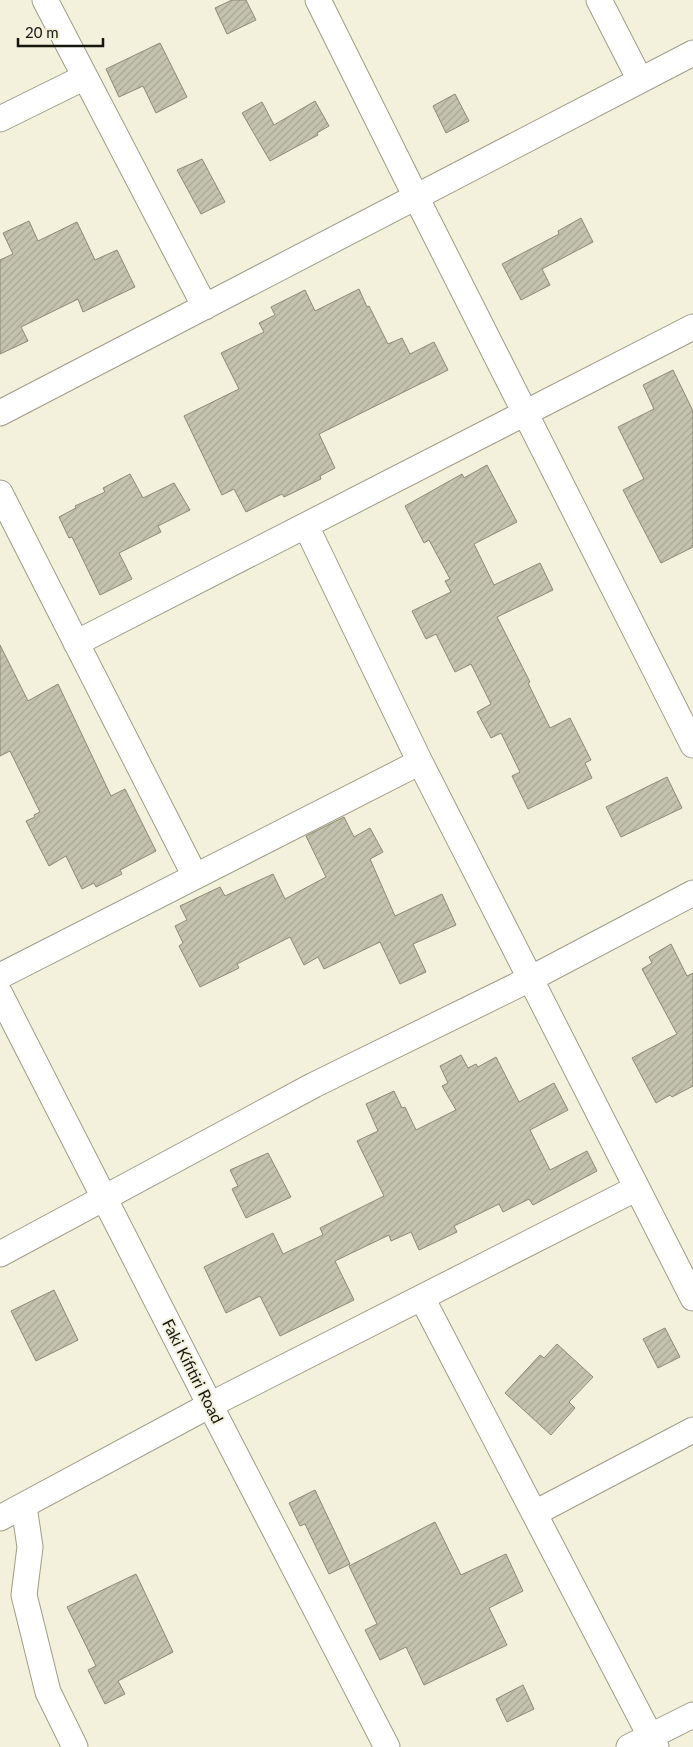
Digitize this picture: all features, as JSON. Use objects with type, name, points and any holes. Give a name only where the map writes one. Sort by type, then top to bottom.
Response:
[{"type":"street","points":[[45,0],[205,307]]},
{"type":"street","points":[[318,0],[693,745]]},
{"type":"street","points":[[599,0],[640,80]]},
{"type":"street","points":[[0,413],[693,52]]},
{"type":"street","points":[[0,119],[85,78]]},
{"type":"street","points":[[76,643],[693,327]]},
{"type":"street","points":[[0,493],[195,876]]},
{"type":"street","points":[[306,526],[420,762],[693,1298]]},
{"type":"street","points":[[0,976],[420,762]]},
{"type":"street","points":[[0,1254],[314,1085],[530,979],[693,893]]},
{"type":"street","name":"Faki Kifitiri Road","points":[[0,994],[105,1196],[210,1406],[387,1747]]},
{"type":"street","points":[[0,1518],[210,1406],[636,1188]]},
{"type":"street","points":[[422,1298],[535,1513],[645,1743],[693,1715]]},
{"type":"street","points":[[535,1513],[693,1430]]},
{"type":"street","points":[[24,1506],[30,1547],[24,1595],[48,1692],[75,1747]]},
{"type":"building","points":[[232,0],[246,0],[256,20],[227,34],[215,8]]},
{"type":"building","points":[[160,43],[187,97],[156,113],[143,86],[119,97],[106,69]]},
{"type":"building","points":[[455,94],[469,121],[446,133],[433,106]]},
{"type":"building","points":[[315,101],[329,126],[317,133],[318,135],[270,161],[242,113],[262,102],[274,125]]},
{"type":"building","points":[[202,159],[225,202],[201,214],[177,170]]},
{"type":"building","points":[[581,218],[593,242],[542,269],[550,285],[521,300],[502,264],[559,234],[558,231]]},
{"type":"building","points":[[29,221],[38,241],[77,222],[95,260],[117,250],[135,287],[83,312],[78,299],[21,327],[28,341],[0,354],[0,260],[13,254],[3,233]]},
{"type":"building","points":[[359,289],[388,344],[402,338],[410,354],[434,342],[448,370],[319,434],[335,468],[320,476],[321,479],[284,497],[282,494],[246,512],[234,489],[222,495],[184,416],[239,389],[221,353],[264,332],[259,323],[275,315],[271,307],[305,290],[315,311]]},
{"type":"building","points":[[673,370],[693,411],[693,547],[661,563],[623,490],[644,479],[618,427],[654,409],[643,385]]},
{"type":"building","points":[[487,465],[517,522],[474,544],[494,585],[540,563],[553,590],[497,617],[530,682],[528,683],[550,728],[570,718],[591,760],[585,763],[592,778],[528,809],[512,776],[520,772],[501,733],[491,738],[477,712],[491,704],[471,664],[455,672],[436,634],[426,639],[412,611],[451,592],[445,581],[450,579],[429,540],[424,543],[405,506],[462,474],[464,478]]},
{"type":"building","points":[[130,474],[143,498],[174,483],[190,510],[158,526],[161,532],[119,553],[132,579],[100,595],[72,537],[69,538],[59,517],[76,508],[75,506],[105,492],[103,488]]},
{"type":"building","points":[[0,645],[28,701],[58,684],[111,796],[125,789],[156,851],[120,870],[122,874],[96,887],[94,883],[82,889],[66,856],[49,866],[26,821],[35,817],[34,815],[40,812],[10,751],[0,756]]},
{"type":"building","points":[[667,777],[682,808],[621,837],[606,807]]},
{"type":"building","points":[[344,817],[354,837],[370,828],[383,852],[370,859],[395,916],[442,894],[456,925],[413,944],[426,972],[400,984],[380,942],[324,969],[318,957],[304,965],[290,937],[237,964],[239,968],[200,987],[179,946],[183,943],[175,926],[187,920],[180,906],[220,887],[225,896],[273,874],[285,899],[326,877],[306,836]]},
{"type":"building","points":[[671,944],[687,976],[693,973],[693,1086],[656,1103],[632,1058],[677,1034],[642,969],[652,963],[649,957]]},
{"type":"building","points":[[461,1055],[468,1068],[476,1064],[478,1067],[496,1057],[519,1102],[554,1083],[568,1110],[530,1130],[550,1170],[587,1151],[597,1171],[533,1205],[529,1199],[503,1212],[499,1204],[454,1226],[457,1232],[419,1250],[411,1232],[391,1241],[389,1235],[335,1261],[354,1300],[280,1336],[260,1296],[226,1313],[204,1267],[273,1233],[283,1254],[323,1235],[320,1228],[384,1196],[357,1141],[378,1131],[366,1104],[394,1091],[402,1108],[405,1107],[416,1130],[456,1110],[442,1086],[448,1083],[440,1066]]},
{"type":"building","points":[[268,1153],[291,1197],[246,1218],[232,1189],[238,1186],[230,1170]]},
{"type":"building","points":[[54,1290],[78,1340],[36,1361],[11,1311]]},
{"type":"building","points":[[665,1328],[680,1357],[658,1368],[643,1339]]},
{"type":"building","points":[[557,1344],[593,1377],[569,1402],[575,1408],[551,1435],[505,1393],[540,1355],[544,1358]]},
{"type":"building","points":[[315,1490],[350,1564],[329,1574],[305,1524],[300,1526],[289,1503]]},
{"type":"building","points":[[435,1522],[461,1575],[506,1554],[523,1591],[489,1608],[507,1645],[424,1685],[406,1647],[380,1660],[365,1630],[377,1624],[349,1566]]},
{"type":"building","points":[[136,1574],[173,1652],[118,1681],[125,1694],[105,1704],[88,1670],[96,1666],[67,1607]]},
{"type":"building","points":[[523,1685],[534,1709],[507,1722],[496,1699]]}]
